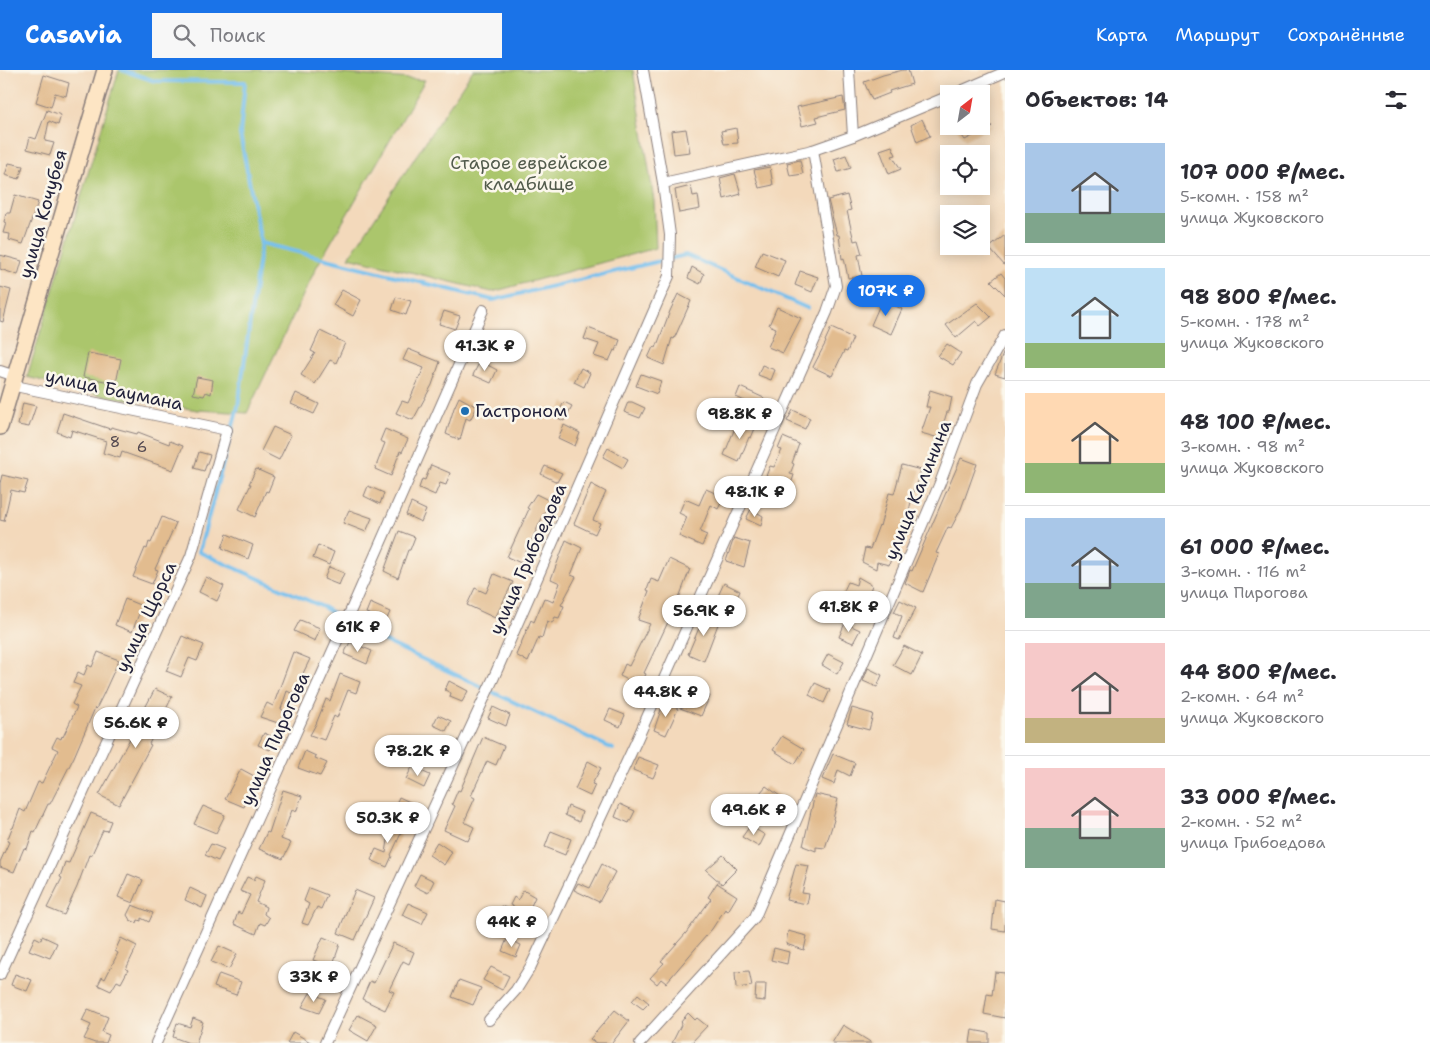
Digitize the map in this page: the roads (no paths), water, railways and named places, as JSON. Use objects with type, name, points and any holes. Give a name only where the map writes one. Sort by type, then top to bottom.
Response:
[{"type":"main road","name":"улица Кочубея","points":[[0,427],[105,70]]},
{"type":"street","name":"улица Грибоедова","points":[[325,1043],[494,677],[669,276],[670,235],[643,70]]},
{"type":"street","points":[[849,70],[853,136]]},
{"type":"street","points":[[975,85],[1005,72]]},
{"type":"street","points":[[663,184],[813,150],[853,136],[940,100]]},
{"type":"street","points":[[489,1020],[516,990],[531,966],[636,742],[827,312],[836,286],[813,150]]},
{"type":"street","name":"улица Пирогова","points":[[156,1043],[351,610],[483,310]]},
{"type":"street","name":"улица Калинина","points":[[640,1043],[755,917],[940,483],[977,384],[1005,335]]},
{"type":"street","name":"улица Баумана","points":[[0,372],[9,374],[20,387],[228,430]]},
{"type":"street","name":"улица Щорса","points":[[0,974],[191,556],[228,430]]},
{"type":"waterway","points":[[122,70],[155,81],[245,82],[240,134],[261,243],[493,300],[686,255],[807,308]]},
{"type":"waterway","points":[[261,243],[238,407],[199,552],[323,607],[359,629],[613,749]]},
{"type":"place","name":"Гастроном","points":[[465,411]]},
{"type":"park label","name":"Старое еврейское кладбище","points":[[529,174]]}]
